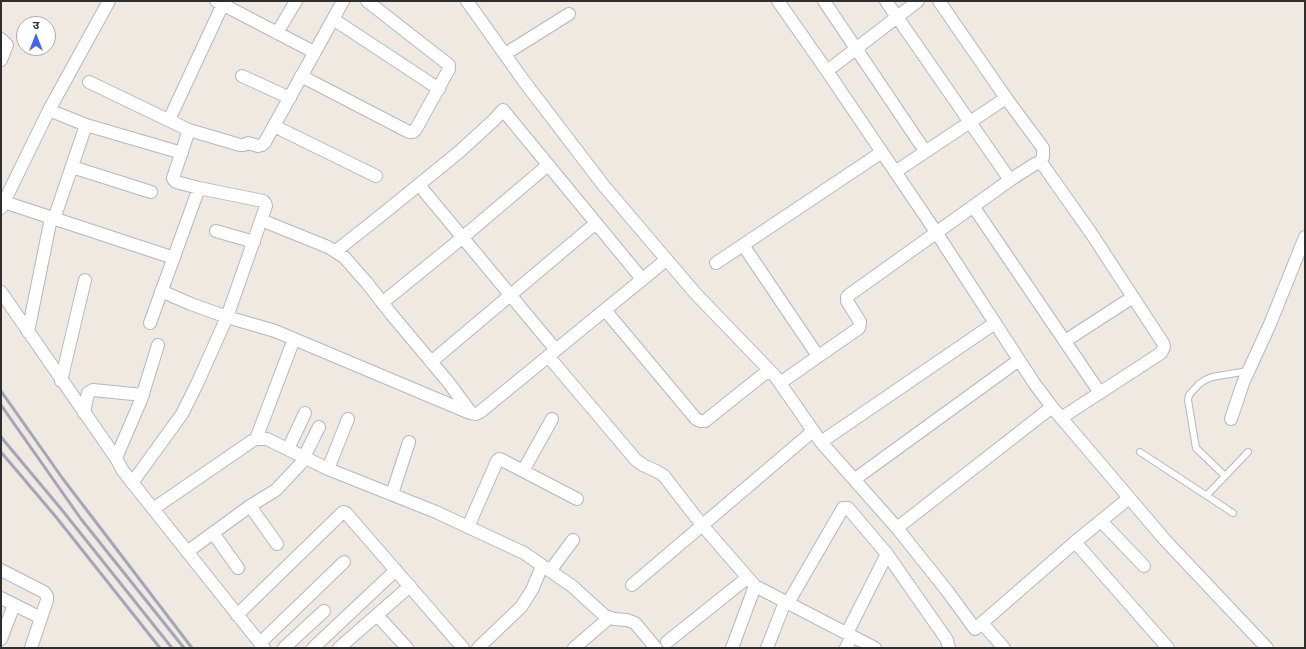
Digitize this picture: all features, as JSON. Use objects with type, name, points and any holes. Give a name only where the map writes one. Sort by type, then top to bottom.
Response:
[{"type":"street","points":[[109,1],[48,110],[3,205],[53,219],[174,258]]},
{"type":"street","points":[[277,32],[296,1]]},
{"type":"street","points":[[89,82],[189,130],[240,145],[248,143],[258,146],[262,145],[290,98],[342,1]]},
{"type":"street","points":[[301,76],[409,132],[413,132],[416,129],[450,69],[450,64],[367,1]]},
{"type":"street","points":[[467,1],[604,186],[695,293],[780,383],[821,442],[897,528],[948,592],[975,629],[1075,542],[1129,498]]},
{"type":"street","points":[[778,1],[827,70],[936,232],[1019,360],[1052,407],[1165,540],[1267,648]]},
{"type":"street","points":[[824,1],[925,150]]},
{"type":"street","points":[[886,1],[1010,180]]},
{"type":"street","points":[[827,70],[918,1]]},
{"type":"street","points":[[780,383],[859,328],[860,322],[847,300],[849,295],[1010,180],[1039,163],[1043,156],[1043,148],[1006,98],[939,1]]},
{"type":"street","points":[[169,120],[226,4],[314,52]]},
{"type":"street","points":[[505,54],[569,14]]},
{"type":"street","points":[[333,19],[439,89]]},
{"type":"street","points":[[1,39],[7,45],[1,60]]},
{"type":"street","points":[[242,76],[290,98]]},
{"type":"street","points":[[895,172],[925,150],[1006,98]]},
{"type":"street","points":[[48,110],[86,125],[182,154]]},
{"type":"street","points":[[336,251],[465,147],[503,110],[642,280]]},
{"type":"street","points":[[28,332],[53,219],[86,125]]},
{"type":"street","points":[[274,126],[376,176]]},
{"type":"street","points":[[132,483],[182,414],[197,384],[227,317],[266,206],[263,201],[176,182],[173,178],[189,130]]},
{"type":"street","points":[[716,263],[882,152]]},
{"type":"street","points":[[1039,163],[1043,165],[1087,227],[1163,343],[1163,350],[1061,418]]},
{"type":"street","points":[[382,303],[548,165]]},
{"type":"street","points":[[72,167],[151,192]]},
{"type":"street","points":[[419,185],[510,294],[552,353],[636,460],[664,476],[702,525],[751,582],[876,648]]},
{"type":"street","points":[[150,323],[199,188]]},
{"type":"street","points":[[973,206],[1100,393]]},
{"type":"street","points":[[261,220],[336,251],[357,271],[382,303],[450,383],[471,413]]},
{"type":"street","points":[[431,362],[596,223]]},
{"type":"street","points":[[216,231],[254,242]]},
{"type":"street","points":[[1231,419],[1249,371],[1270,324],[1305,237]]},
{"type":"street","points":[[743,245],[818,356]]},
{"type":"street","points":[[161,291],[227,317],[268,329],[294,339],[471,413],[480,412],[666,260]]},
{"type":"street","points":[[61,381],[85,280]]},
{"type":"street","points":[[1,292],[132,483],[262,646],[344,562]]},
{"type":"street","points":[[1065,341],[1133,297]]},
{"type":"street","points":[[605,310],[696,419],[700,421],[705,421],[769,370]]},
{"type":"street","points":[[821,442],[995,323]]},
{"type":"street","points":[[256,439],[294,339]]},
{"type":"street","points":[[116,458],[143,395],[158,345]]},
{"type":"street","points":[[855,479],[1019,360]]},
{"type":"street","points":[[84,413],[88,393],[93,390],[143,395]]},
{"type":"street","points":[[897,528],[1052,407]]},
{"type":"street","points":[[288,449],[305,413]]},
{"type":"street","points":[[328,469],[348,419]]},
{"type":"street","points":[[523,470],[552,419]]},
{"type":"street","points":[[187,552],[250,506],[276,490],[305,458],[319,427]]},
{"type":"street","points":[[632,585],[813,430]]},
{"type":"street","points":[[153,509],[256,439],[266,439],[328,469],[392,494],[516,549],[572,586],[609,618],[632,621],[656,648]]},
{"type":"street","points":[[392,494],[409,442]]},
{"type":"street","points":[[468,527],[499,459],[577,499]]},
{"type":"street","points":[[250,506],[277,544]]},
{"type":"street","points":[[766,648],[787,602],[843,508],[848,508],[887,554],[947,640],[949,648]]},
{"type":"street","points":[[237,615],[343,512],[346,513],[463,648]]},
{"type":"street","points":[[1101,521],[1144,566]]},
{"type":"street","points":[[213,533],[238,568]]},
{"type":"street","points":[[478,648],[521,607],[546,569],[573,540]]},
{"type":"street","points":[[1075,542],[1168,648]]},
{"type":"street","points":[[846,648],[849,635],[887,554]]},
{"type":"street","points":[[1,570],[44,592],[47,596],[48,600],[31,648]]},
{"type":"street","points":[[313,648],[396,570]]},
{"type":"street","points":[[667,642],[751,582]]},
{"type":"street","points":[[732,648],[751,582]]},
{"type":"street","points":[[345,646],[410,586]]},
{"type":"street","points":[[1,598],[41,618]]},
{"type":"street","points":[[1,639],[14,605]]},
{"type":"street","points":[[284,648],[324,611]]},
{"type":"street","points":[[377,615],[407,648]]},
{"type":"street","points":[[574,648],[609,618]]},
{"type":"street","points":[[982,623],[1004,648]]},
{"type":"lane","points":[[1225,476],[1196,448],[1188,400],[1189,395],[1198,384],[1212,377],[1249,371]]},
{"type":"lane","points":[[1140,452],[1233,513]]},
{"type":"lane","points":[[1207,496],[1248,452]]},
{"type":"railway","points":[[1,391],[63,479],[192,648]]},
{"type":"railway","points":[[1,405],[81,519],[184,648]]},
{"type":"railway","points":[[1,437],[62,510],[172,648]]},
{"type":"railway","points":[[1,452],[56,517],[160,648]]}]
